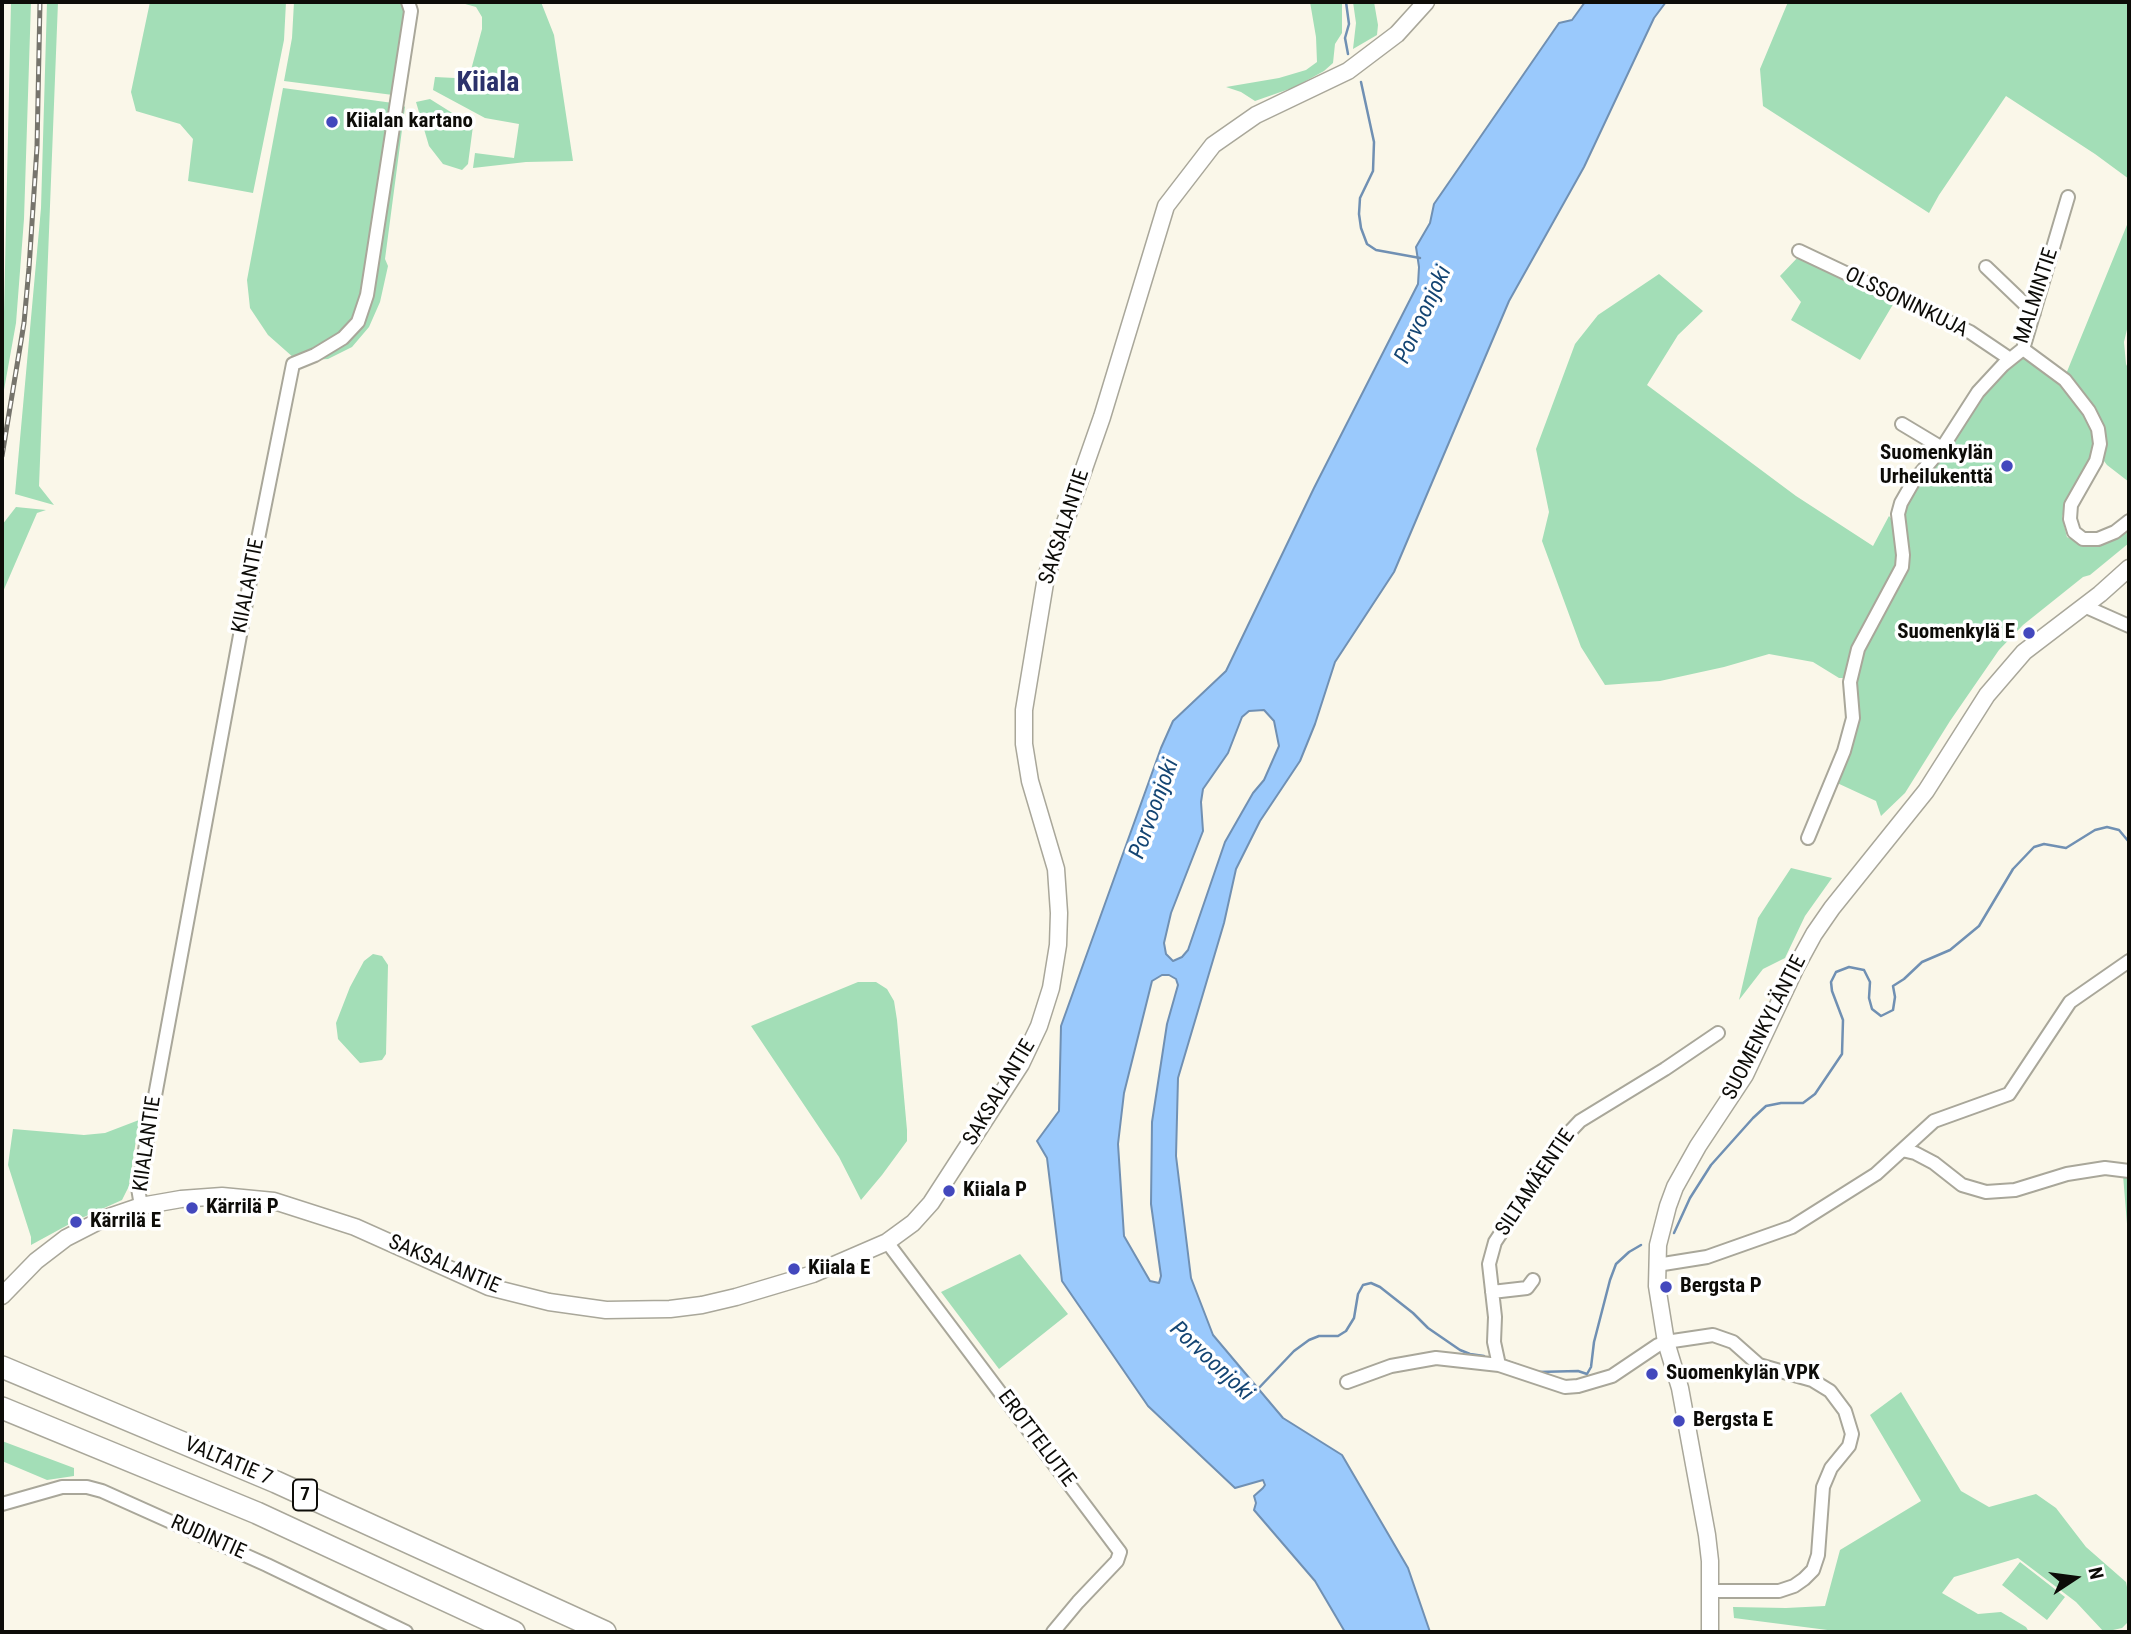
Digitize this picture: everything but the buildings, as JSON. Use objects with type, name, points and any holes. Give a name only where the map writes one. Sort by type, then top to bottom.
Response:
[{"type":"highway","name":"VALTATIE 7","points":[[2,1367],[289,1488],[605,1632]]},
{"type":"highway","name":"VALTATIE 7","points":[[2,1408],[257,1513],[514,1632]]},
{"type":"highway","points":[[324,1545],[487,1632]]},
{"type":"street","name":"KIIALANTIE","points":[[141,1206],[138,1188],[255,554],[293,364],[315,355],[343,338],[358,322],[367,295],[411,12],[408,2]]},
{"type":"street","name":"SAKSALANTIE","points":[[2,1296],[36,1261],[66,1238],[103,1219],[141,1206],[181,1199],[222,1196],[274,1201],[355,1227],[489,1287],[548,1302],[606,1310],[670,1309],[736,1297],[813,1274],[887,1242],[913,1223],[931,1203],[1021,1064],[1039,1026],[1051,988],[1058,945],[1056,869],[1030,781],[1024,744],[1024,710],[1046,577],[1102,417],[1166,206],[1213,145],[1256,115],[1348,71],[1397,34],[1426,2]]},
{"type":"street","name":"MALMINTIE","points":[[1808,838],[1844,751],[1853,718],[1850,682],[1858,649],[1902,567],[1898,509],[1913,482],[1942,448],[1979,391],[2023,349],[2068,197]]},
{"type":"street","name":"OLSSONINKUJA","points":[[1798,251],[1970,332],[2010,359]]},
{"type":"street","points":[[1986,267],[2034,313]]},
{"type":"street","points":[[2023,349],[2065,380],[2089,411],[2098,429],[2100,444],[2096,461],[2069,511],[2074,532],[2083,539],[2098,540],[2129,521]]},
{"type":"street","points":[[1902,424],[1942,448]]},
{"type":"street","name":"SUOMENKYLÄNTIE","points":[[1710,1632],[1711,1591],[1707,1535],[1680,1388],[1666,1342],[1657,1286],[1662,1226],[1675,1187],[1698,1146],[1745,1075],[1814,934],[1926,791],[1968,722],[2001,676],[2025,652],[2129,568]]},
{"type":"street","points":[[2084,606],[2129,626]]},
{"type":"street","points":[[1657,1265],[1707,1257],[1791,1227],[1876,1174],[1934,1121],[2009,1094],[2070,1002],[2129,961]]},
{"type":"street","name":"SILTAMÄENTIE","points":[[1499,1365],[1494,1342],[1495,1317],[1489,1264],[1496,1242],[1563,1139],[1573,1127],[1718,1033]]},
{"type":"street","points":[[1902,1150],[1915,1153],[1934,1163],[1962,1185],[1986,1192],[2015,1190],[2067,1174],[2105,1168],[2129,1171]]},
{"type":"street","name":"EROTTELUTIE","points":[[887,1242],[1120,1552],[1117,1562],[1053,1632]]},
{"type":"street","points":[[1492,1292],[1527,1288],[1533,1280]]},
{"type":"street","points":[[1347,1382],[1391,1366],[1436,1358],[1499,1365],[1565,1387],[1578,1386],[1612,1376],[1658,1345],[1713,1335],[1733,1342],[1759,1365],[1812,1380],[1830,1391],[1845,1411],[1852,1434],[1849,1446],[1831,1468],[1823,1487],[1818,1555],[1813,1570],[1804,1580],[1779,1591],[1711,1591]]},
{"type":"street","name":"RUDINTIE","points":[[2,1504],[62,1487],[87,1487],[102,1491],[267,1565],[406,1632]]},
{"type":"green space","points":[[11,2],[31,2],[24,219],[16,323],[2,401]]},
{"type":"green space","points":[[47,2],[58,2],[39,486],[54,505],[15,494],[41,208]]},
{"type":"green space","points":[[150,2],[286,2],[284,40],[253,193],[188,181],[193,139],[180,124],[136,111],[131,92]]},
{"type":"green space","points":[[294,2],[403,2],[407,12],[393,95],[284,81],[292,38]]},
{"type":"green space","points":[[458,2],[541,2],[554,35],[573,161],[526,162],[473,168],[475,153],[514,158],[519,124],[485,118],[433,90],[435,77],[455,78],[456,70],[471,70],[482,29],[482,17],[476,7]]},
{"type":"green space","points":[[1310,2],[1342,2],[1342,33],[1335,44],[1333,63],[1295,87],[1255,101],[1226,87],[1279,78],[1306,70],[1317,62]]},
{"type":"green space","points":[[1353,2],[1374,2],[1378,25],[1377,35],[1353,49],[1356,23]]},
{"type":"green space","points":[[1788,2],[2129,2],[2129,179],[2006,96],[1929,213],[1763,106],[1760,69]]},
{"type":"green space","points":[[283,88],[393,103],[362,295],[355,319],[340,335],[313,351],[294,358],[268,335],[250,308],[247,280]]},
{"type":"green space","points":[[430,99],[473,126],[468,164],[462,170],[443,164],[429,146],[416,102]]},
{"type":"green space","points":[[402,104],[405,107],[385,259],[388,266],[380,302],[369,327],[352,347],[328,359],[313,360],[362,324],[372,301]]},
{"type":"green space","points":[[2129,220],[2129,321],[2124,342],[2129,370],[2129,482],[2104,461],[2105,443],[2066,374]]},
{"type":"green space","points":[[1800,255],[1895,301],[1860,360],[1791,320],[1801,302],[1780,276]]},
{"type":"green space","points":[[1659,274],[1703,311],[1678,335],[1647,385],[1796,496],[1873,546],[1889,516],[1895,523],[1900,558],[1847,678],[1839,678],[1813,662],[1769,654],[1660,681],[1605,685],[1581,647],[1542,541],[1549,512],[1536,449],[1575,344],[1598,315]]},
{"type":"green space","points":[[2020,358],[2033,361],[2070,393],[2091,426],[2094,445],[2089,465],[2068,500],[2062,517],[2067,537],[2081,544],[2094,546],[2129,527],[2129,543],[2023,625],[1999,650],[1905,793],[1881,816],[1876,801],[1835,782],[1860,653],[1907,566],[1902,516],[1908,496],[1996,378]]},
{"type":"green space","points":[[16,507],[46,510],[37,513],[2,594],[2,525]]},
{"type":"green space","points":[[1791,868],[1832,878],[1805,916],[1785,958],[1763,969],[1739,1000],[1758,918]]},
{"type":"green space","points":[[373,954],[382,956],[388,965],[386,1054],[382,1060],[360,1063],[338,1039],[336,1023],[350,987],[364,961]]},
{"type":"green space","points":[[858,982],[876,982],[887,989],[894,1001],[907,1130],[907,1141],[861,1200],[839,1157],[751,1026]]},
{"type":"green space","points":[[139,1120],[129,1186],[122,1200],[31,1245],[31,1237],[8,1165],[13,1129],[84,1135],[105,1133]]},
{"type":"green space","points":[[2123,1175],[2129,1176],[2129,1238],[2128,1236]]},
{"type":"green space","points":[[1020,1254],[1068,1314],[999,1369],[941,1292]]},
{"type":"green space","points":[[1901,1392],[1961,1491],[1989,1507],[2036,1494],[2056,1508],[2086,1547],[2126,1582],[2129,1621],[2122,1628],[2104,1632],[2076,1602],[2018,1558],[1954,1577],[1942,1593],[1978,1614],[2001,1612],[2026,1627],[2029,1632],[1843,1632],[1734,1618],[1733,1607],[1825,1606],[1840,1550],[1921,1501],[1870,1415]]},
{"type":"green space","points":[[2,1441],[74,1468],[74,1476],[47,1480],[2,1461]]},
{"type":"green space","points":[[2020,1562],[2065,1597],[2047,1620],[2002,1585]]},
{"type":"water","name":"Porvoonjoki","points":[[1585,2],[1666,2],[1654,18],[1584,167],[1509,301],[1394,572],[1335,662],[1300,761],[1260,821],[1236,869],[1224,923],[1178,1078],[1176,1156],[1191,1278],[1213,1335],[1283,1418],[1342,1455],[1408,1568],[1430,1632],[1345,1632],[1315,1581],[1254,1510],[1254,1496],[1265,1485],[1263,1480],[1235,1488],[1148,1406],[1062,1281],[1047,1158],[1037,1141],[1059,1111],[1061,1026],[1173,721],[1226,671],[1314,488],[1418,284],[1416,247],[1430,223],[1434,204],[1559,23],[1572,20]],"holes":[[[1264,710],[1274,721],[1279,746],[1264,780],[1253,793],[1225,842],[1188,950],[1173,961],[1166,954],[1164,943],[1171,913],[1203,831],[1203,789],[1228,753],[1242,717],[1249,711]],[[1162,975],[1176,979],[1178,985],[1167,1024],[1152,1122],[1151,1204],[1161,1276],[1159,1283],[1150,1281],[1124,1236],[1118,1144],[1124,1093],[1152,981]]]},
{"type":"waterway","points":[[1346,2],[1349,24],[1345,38],[1348,54]]},
{"type":"waterway","points":[[1361,82],[1374,142],[1373,171],[1360,198],[1361,228],[1367,244],[1376,250],[1420,258]]},
{"type":"waterway","points":[[1674,1233],[1690,1198],[1711,1165],[1753,1118],[1766,1106],[1803,1103],[1815,1094],[1842,1054],[1843,1020],[1831,982],[1836,972],[1849,967],[1864,970],[1870,982],[1869,998],[1872,1009],[1881,1016],[1893,1010],[1893,986],[1922,962],[1950,950],[1979,926],[2013,869],[2034,847],[2044,844],[2066,848],[2095,830],[2107,827],[2119,830],[2129,842]]},
{"type":"waterway","points":[[1537,1372],[1578,1371],[1587,1374],[1616,1264],[1641,1245]]},
{"type":"waterway","name":"Porvoonjoki","points":[[1256,1391],[1294,1351],[1309,1340],[1319,1336],[1338,1336],[1346,1331],[1354,1318],[1358,1294],[1363,1285],[1371,1283],[1380,1287],[1428,1328],[1460,1350],[1484,1356]]},
{"type":"waterway","points":[[1501,1359],[1518,1365]]},
{"type":"railway","points":[[2,456],[24,323],[29,268],[37,147],[40,2]]},
{"type":"place","name":"Kiialan kartano","points":[[332,122]]},
{"type":"place","name":"Suomenkylän Urheilukenttä","points":[[2007,466]]},
{"type":"place","name":"Suomenkylä E","points":[[2029,633]]},
{"type":"place","name":"Kiiala P","points":[[949,1191]]},
{"type":"place","name":"Kärrilä P","points":[[192,1208]]},
{"type":"place","name":"Kärrilä E","points":[[76,1222]]},
{"type":"place","name":"Kiiala E","points":[[794,1269]]},
{"type":"place","name":"Bergsta P","points":[[1666,1287]]},
{"type":"place","name":"Suomenkylän VPK","points":[[1652,1374]]},
{"type":"place","name":"Bergsta E","points":[[1679,1421]]},
{"type":"district","name":"Kiiala","points":[[488,84]]}]
